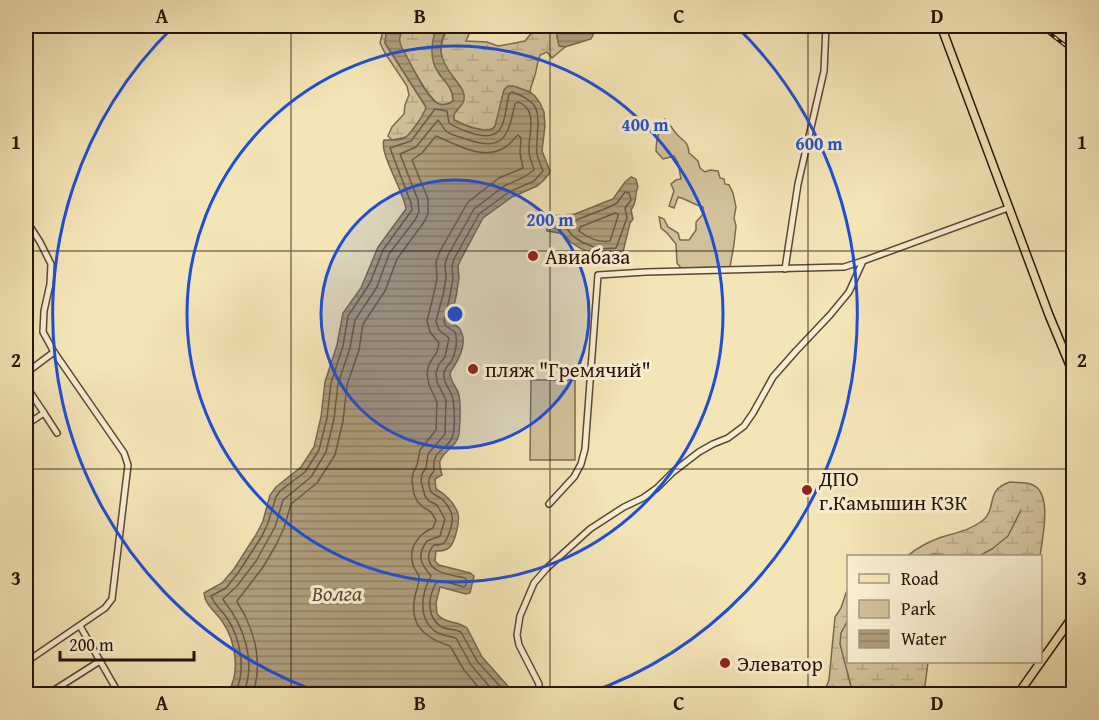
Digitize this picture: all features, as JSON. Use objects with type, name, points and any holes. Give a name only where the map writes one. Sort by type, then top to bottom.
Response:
[{"type":"main road","points":[[941,26],[1008,208],[1074,375]]},
{"type":"main road","points":[[1042,660],[1074,615]]},
{"type":"main road","points":[[1018,694],[1040,663]]},
{"type":"street","points":[[785,269],[798,184],[824,71],[826,26]]},
{"type":"street","points":[[549,504],[574,477],[585,449],[598,275],[844,267],[1008,208]]},
{"type":"street","points":[[26,220],[51,264],[50,284],[44,311],[44,332],[54,352],[124,453],[128,465],[112,599],[105,609],[26,662]]},
{"type":"street","points":[[538,694],[539,684],[519,645],[517,635],[520,616],[534,583],[590,529],[624,507],[643,498],[699,452],[728,438],[744,426],[773,377],[849,292],[863,261]]},
{"type":"street","points":[[26,372],[54,352]]},
{"type":"street","points":[[26,386],[57,432]]},
{"type":"street","points":[[26,425],[44,413]]},
{"type":"street","points":[[80,626],[119,694]]},
{"type":"street","points":[[48,694],[100,661]]},
{"type":"green space","points":[[384,26],[387,26],[385,43],[426,107],[424,115],[407,137],[392,140],[388,136],[392,127],[404,114],[409,95],[407,86],[380,43]]},
{"type":"green space","points":[[404,26],[438,26],[434,33],[439,74],[447,83],[453,101],[439,104],[423,86],[399,42]]},
{"type":"green space","points":[[449,26],[478,26],[469,34],[466,41],[487,42],[498,46],[525,41],[535,26],[555,26],[559,45],[565,47],[552,58],[547,52],[540,55],[530,92],[513,86],[504,90],[496,124],[486,130],[454,120],[454,113],[464,99],[461,87],[447,69],[441,53],[442,43]]},
{"type":"green space","points":[[665,119],[686,143],[689,153],[698,161],[700,168],[705,172],[718,171],[720,178],[724,179],[725,184],[729,185],[733,193],[736,226],[730,267],[681,268],[677,263],[676,244],[661,228],[659,217],[664,219],[668,227],[678,233],[680,240],[689,240],[696,230],[696,222],[704,213],[703,207],[678,197],[674,208],[669,206],[674,191],[671,184],[681,179],[674,156],[663,159],[656,151],[656,142]]},
{"type":"green space","points":[[531,380],[575,380],[575,460],[530,460]]},
{"type":"green space","points":[[1010,482],[1025,483],[1039,490],[1045,507],[1040,555],[908,555],[939,538],[967,529],[982,521],[987,516],[994,495],[1002,485]]},
{"type":"green space","points":[[847,592],[847,663],[928,663],[924,694],[821,694],[829,680],[835,617]]},
{"type":"water","name":"Волга","points":[[387,26],[404,26],[400,39],[402,48],[429,95],[434,101],[443,105],[453,101],[453,97],[435,67],[432,49],[438,26],[449,26],[442,40],[441,53],[445,65],[464,95],[463,103],[455,113],[454,120],[473,128],[493,129],[504,90],[508,86],[530,92],[540,103],[544,112],[542,151],[550,171],[549,174],[537,186],[512,197],[483,218],[458,266],[459,278],[450,321],[460,329],[463,342],[461,353],[450,373],[459,395],[459,434],[456,442],[440,461],[442,475],[435,479],[436,489],[452,503],[457,510],[458,517],[457,531],[452,544],[447,549],[436,551],[435,561],[439,565],[474,576],[470,593],[440,587],[436,603],[437,614],[444,620],[467,628],[482,657],[515,694],[227,694],[234,677],[235,667],[231,638],[222,621],[208,604],[204,593],[222,583],[234,569],[263,521],[270,495],[276,487],[301,467],[314,447],[321,417],[325,382],[337,345],[343,313],[361,288],[378,247],[406,209],[385,154],[384,140],[399,140],[407,136],[426,107],[385,43]]},
{"type":"water","points":[[555,26],[597,26],[591,39],[565,47],[559,46]]},
{"type":"water","points":[[631,177],[636,179],[638,187],[631,210],[633,219],[623,252],[610,256],[597,255],[578,247],[566,236],[547,231],[546,220],[549,216],[575,214],[613,199]]},
{"type":"waterway","points":[[981,555],[1008,536],[1021,510]]},
{"type":"waterway","points":[[930,555],[942,555]]},
{"type":"waterway","points":[[847,622],[841,633],[840,644],[853,694]]},
{"type":"railway","points":[[1040,26],[1074,52]]},
{"type":"place","name":"Авиабаза","points":[[533,256]]},
{"type":"place","name":"пляж \"Гремячий\"","points":[[473,369]]},
{"type":"place","name":"ДПО г.Камышин КЗК","points":[[807,490]]},
{"type":"place","name":"Элеватор","points":[[725,663]]}]
